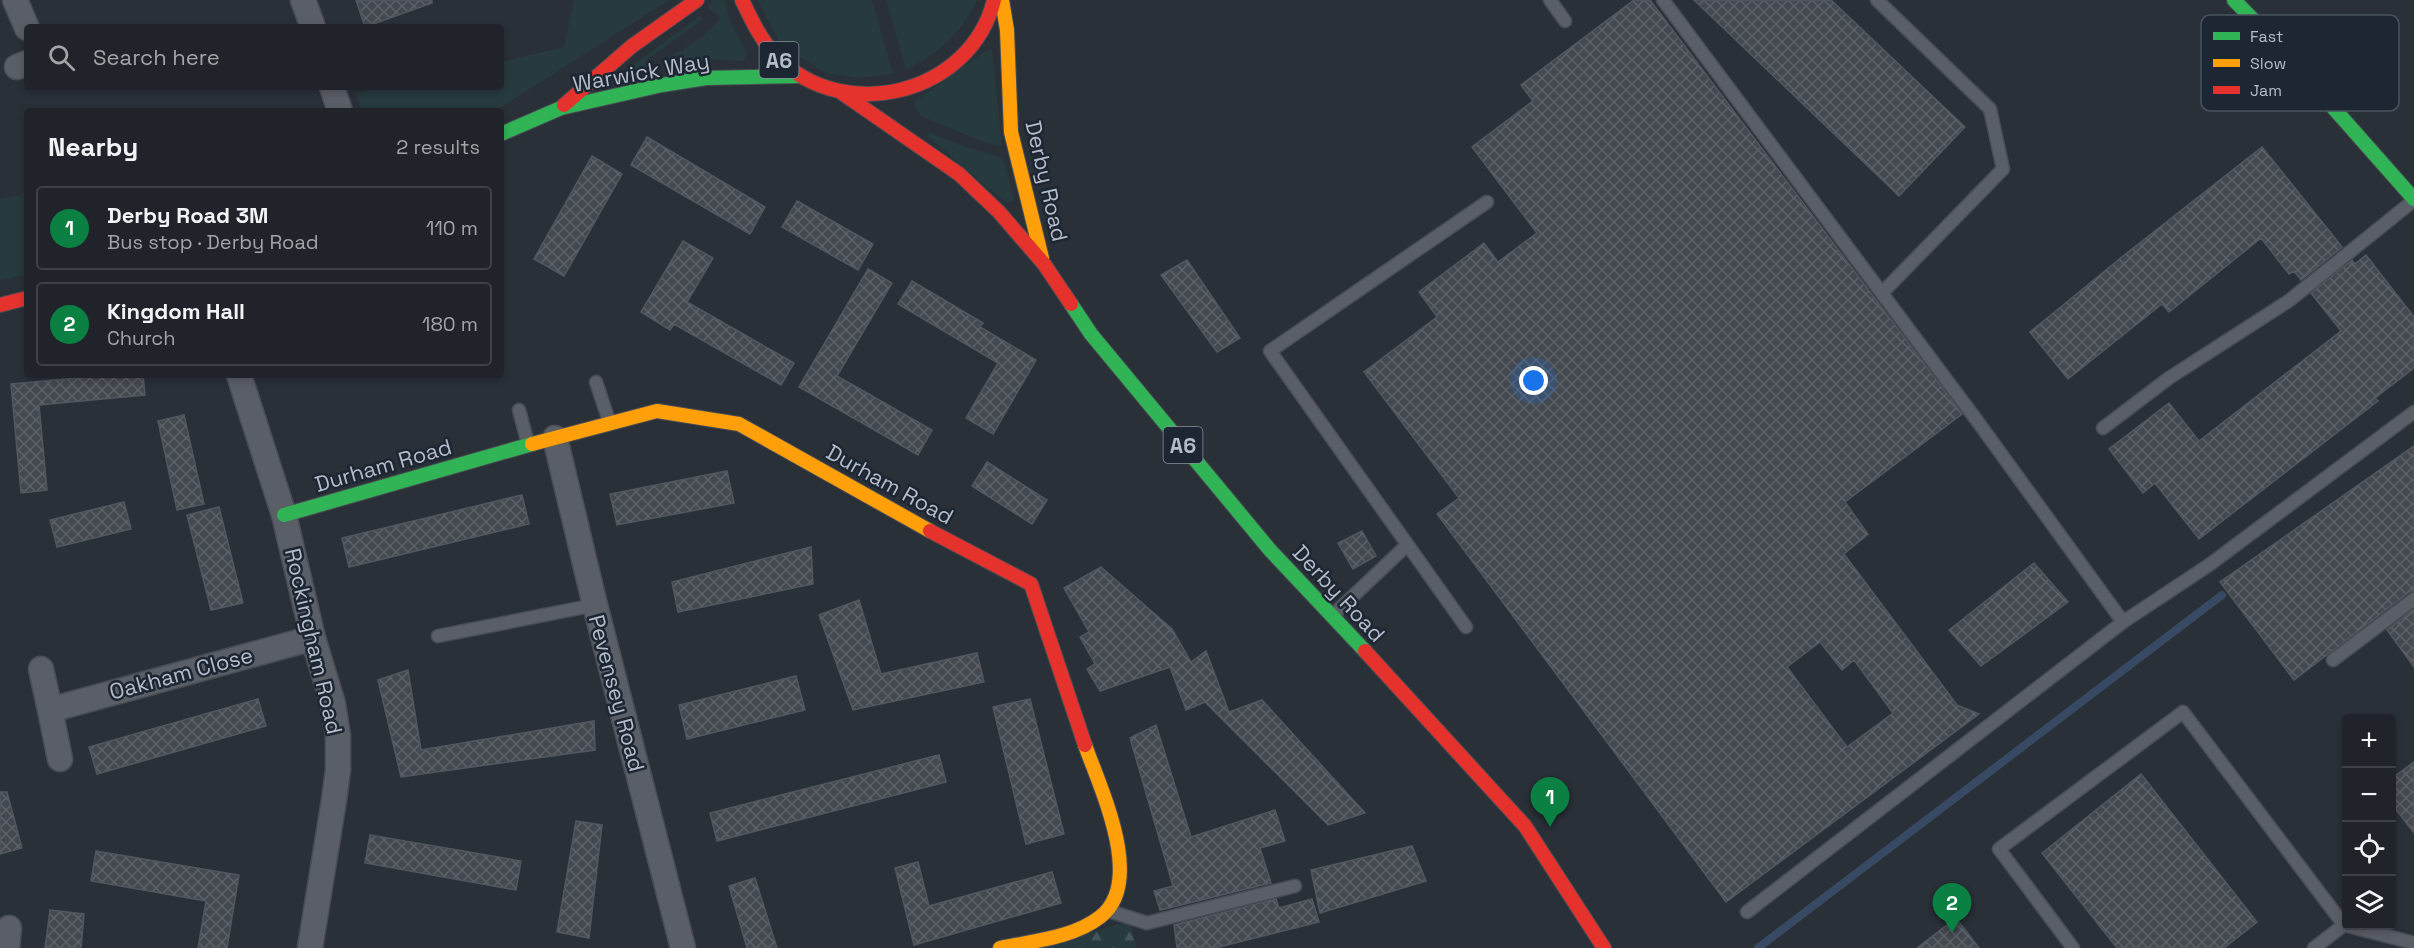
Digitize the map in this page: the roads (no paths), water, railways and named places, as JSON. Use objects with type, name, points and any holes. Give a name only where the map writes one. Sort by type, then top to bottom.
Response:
[{"type":"main road","name":"Warwick Way","points":[[561,108],[632,46],[697,0]]},
{"type":"main road","name":"A6","points":[[742,0],[756,33],[770,52],[800,76],[822,87],[842,93],[879,95],[905,91],[941,74],[972,45],[984,26],[994,0]]},
{"type":"main road","name":"Derby Road","points":[[1002,0],[1006,30],[1011,132],[1044,264]]},
{"type":"main road","points":[[2234,0],[2249,15]]},
{"type":"main road","name":"Warwick Way","points":[[504,133],[561,108],[662,85],[706,78],[800,76]]},
{"type":"main road","name":"Derby Road","points":[[842,93],[959,174],[999,212],[1044,264],[1091,334],[1270,549],[1525,826],[1604,948]]},
{"type":"main road","points":[[2336,111],[2414,200]]},
{"type":"main road","points":[[0,305],[24,299]]},
{"type":"main road","name":"Durham Road","points":[[284,515],[657,411],[739,424],[894,512],[1031,584],[1119,846],[1120,877],[1108,910]]},
{"type":"main road","points":[[1000,948],[1085,928],[1108,910]]},
{"type":"street","points":[[15,0],[25,24]]},
{"type":"street","points":[[303,0],[312,24]]},
{"type":"street","points":[[333,90],[339,108]]},
{"type":"street","name":"Rockingham Road","points":[[240,378],[284,515],[313,638],[333,704],[338,736],[338,770],[310,948]]},
{"type":"street","name":"Pevensey Road","points":[[555,438],[595,605],[683,948]]},
{"type":"street","name":"Oakham Close","points":[[50,710],[313,638]]},
{"type":"street","points":[[41,669],[60,759]]},
{"type":"lane","points":[[1550,0],[1565,21]]},
{"type":"lane","points":[[1663,0],[1882,293],[2123,622]]},
{"type":"lane","points":[[1877,0],[1990,109],[2003,169],[1882,293]]},
{"type":"lane","points":[[2103,428],[2169,378],[2290,300],[2414,200]]},
{"type":"lane","points":[[1466,627],[1270,351],[1487,202]]},
{"type":"lane","points":[[596,382],[610,424]]},
{"type":"lane","points":[[519,410],[529,445]]},
{"type":"lane","points":[[1747,912],[2123,622],[2209,565],[2414,412]]},
{"type":"lane","points":[[1331,617],[1407,545]]},
{"type":"lane","points":[[2333,660],[2414,599]]},
{"type":"lane","points":[[438,636],[595,605]]},
{"type":"lane","points":[[2073,948],[1999,849],[2183,712],[2342,925]]},
{"type":"lane","points":[[1108,910],[1147,922],[1295,886]]},
{"type":"lane","points":[[2314,948],[2342,927]]},
{"type":"lane","points":[[1593,948],[1594,930]]},
{"type":"lane","points":[[2359,930],[2414,944]]},
{"type":"waterway","points":[[1758,948],[2222,595]]},
{"type":"place","name":"Derby Road 3M","points":[[1550,827]]},
{"type":"place","name":"Kingdom Hall","points":[[1952,933]]}]
